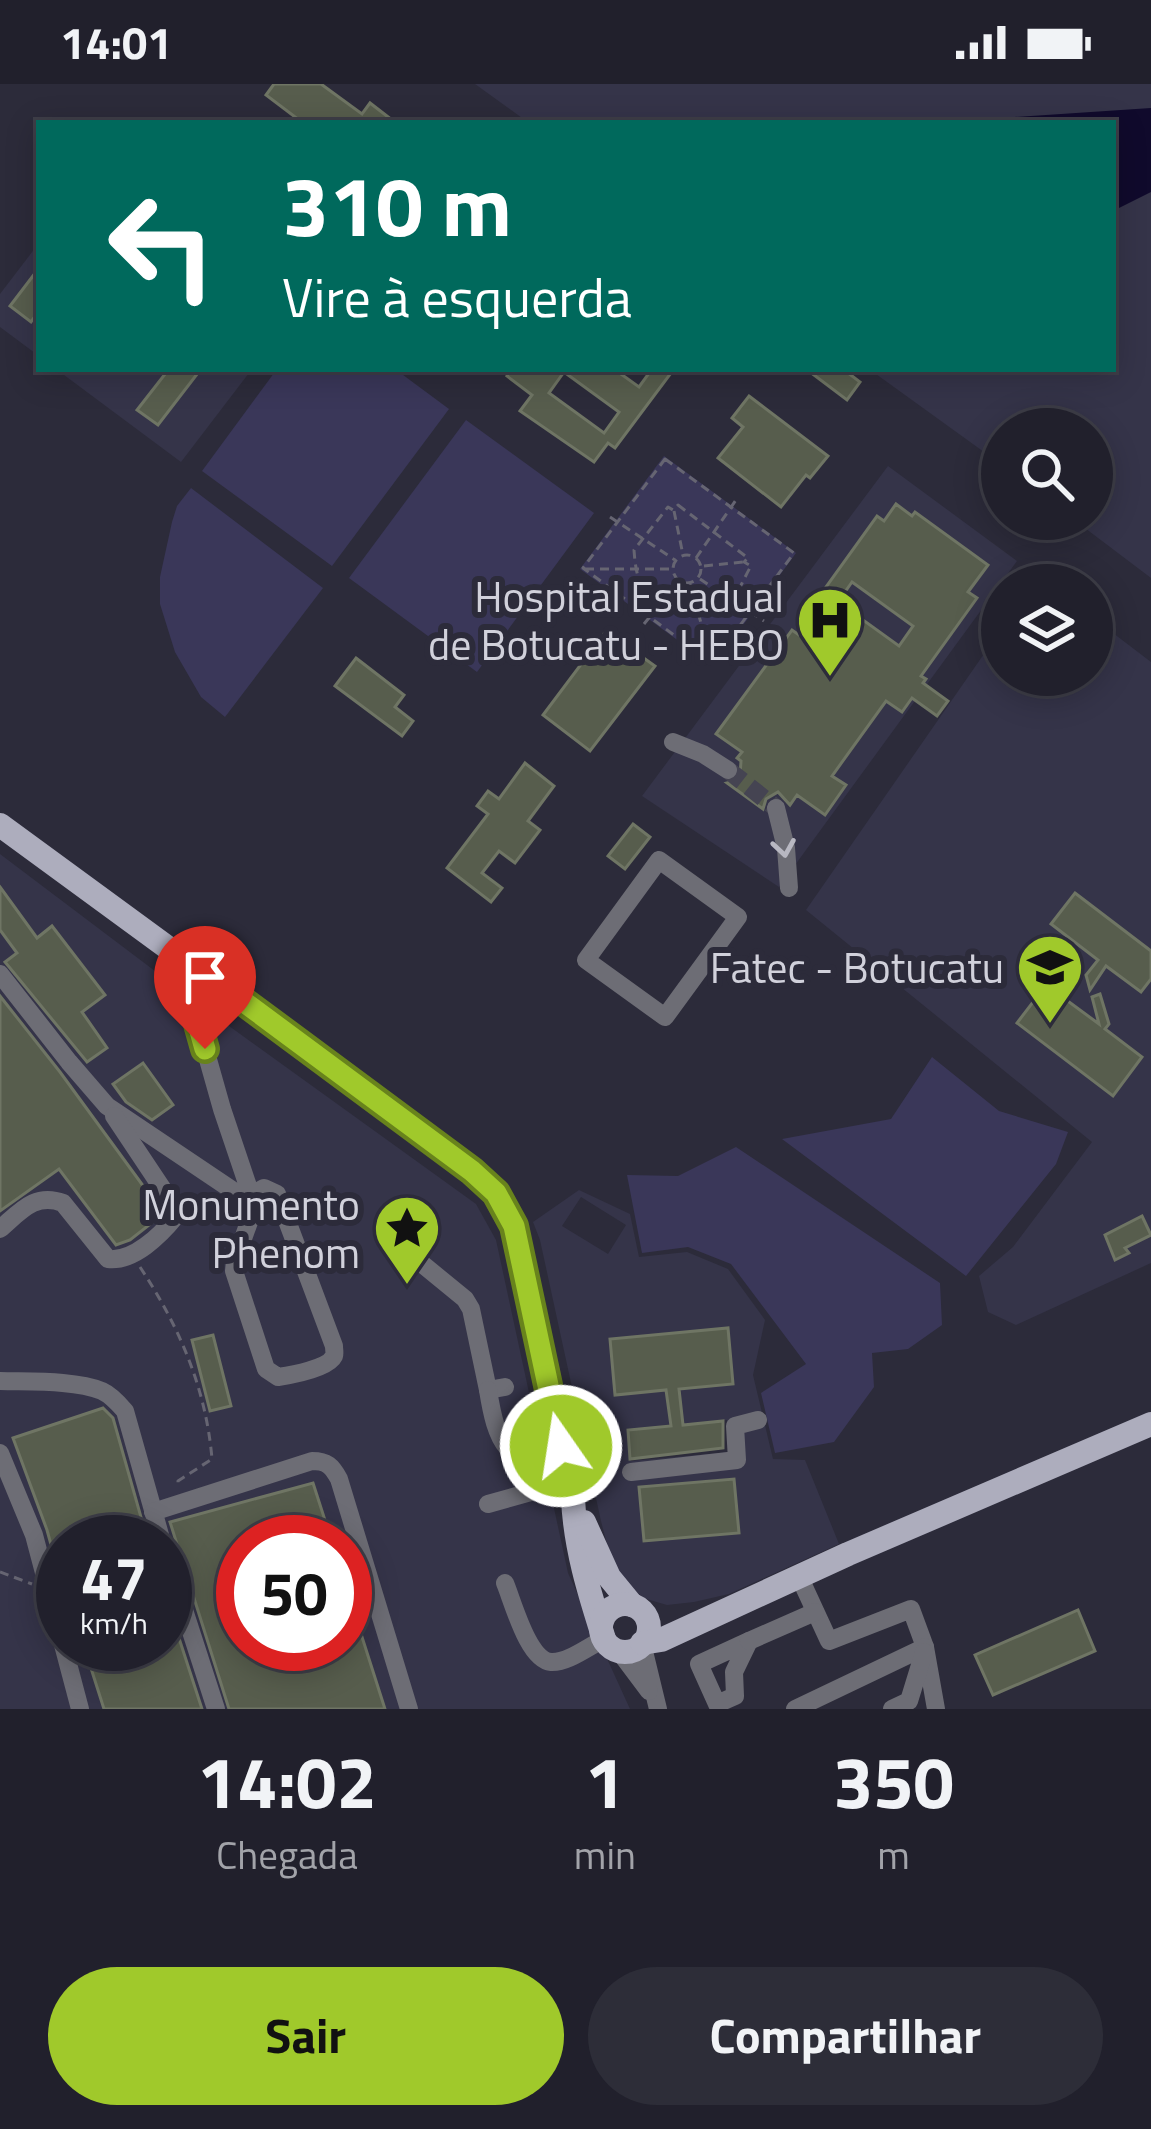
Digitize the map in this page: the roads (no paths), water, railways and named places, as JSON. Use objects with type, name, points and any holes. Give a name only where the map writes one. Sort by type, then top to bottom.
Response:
[{"type":"main road","points":[[0,825],[496,1193],[514,1226],[569,1479],[582,1569],[622,1644]]},
{"type":"main road","points":[[736,1604],[673,1616],[619,1605],[607,1612],[601,1625],[622,1644],[661,1640],[1151,1424]]},
{"type":"main road","points":[[569,1479],[609,1577],[648,1624],[622,1644]]},
{"type":"lane","points":[[673,742],[728,770]]},
{"type":"lane","points":[[776,808],[789,888]]},
{"type":"lane","points":[[659,860],[738,916],[703,964],[665,1017],[586,960],[659,860]]},
{"type":"lane","points":[[703,964],[721,976]]},
{"type":"lane","points":[[107,1106],[235,1192],[251,1195],[264,1188],[277,1194],[334,1346],[330,1361],[278,1377],[266,1369],[240,1295],[234,1266],[254,1208],[251,1195],[221,1109],[196,1017],[201,970]]},
{"type":"lane","points":[[0,974],[107,1106],[176,1210],[171,1223],[132,1256],[116,1261],[108,1259],[63,1203],[53,1199],[31,1203],[0,1229]]},
{"type":"lane","points":[[396,1253],[410,1254],[468,1302],[496,1389],[493,1423],[502,1442],[527,1460],[569,1479]]},
{"type":"lane","points":[[0,1381],[80,1386],[104,1391],[117,1401],[125,1411],[153,1515]]},
{"type":"lane","points":[[631,1472],[736,1460],[735,1426],[758,1420]]},
{"type":"lane","points":[[0,1454],[34,1535],[80,1709]]},
{"type":"lane","points":[[152,1512],[312,1461],[332,1466],[409,1709]]},
{"type":"lane","points":[[488,1504],[569,1479]]},
{"type":"lane","points":[[799,1576],[830,1641],[911,1609],[926,1647],[936,1709]]},
{"type":"lane","points":[[506,1583],[530,1646],[539,1657],[563,1660],[622,1644]]},
{"type":"lane","points":[[749,1641],[815,1612]]},
{"type":"lane","points":[[192,1635],[216,1709]]},
{"type":"lane","points":[[622,1644],[652,1706]]},
{"type":"lane","points":[[622,1644],[652,1706]]},
{"type":"lane","points":[[794,1709],[926,1647]]},
{"type":"lane","points":[[892,1709],[909,1701],[926,1647]]},
{"type":"tunnel","points":[[728,770],[776,808]]},
{"type":"place","name":"Hospital Estadual de Botucatu - HEBO","points":[[830,679]]},
{"type":"place","name":"Fatec - Botucatu","points":[[1050,1026]]},
{"type":"place","name":"Monumento Phenom","points":[[407,1287]]}]
